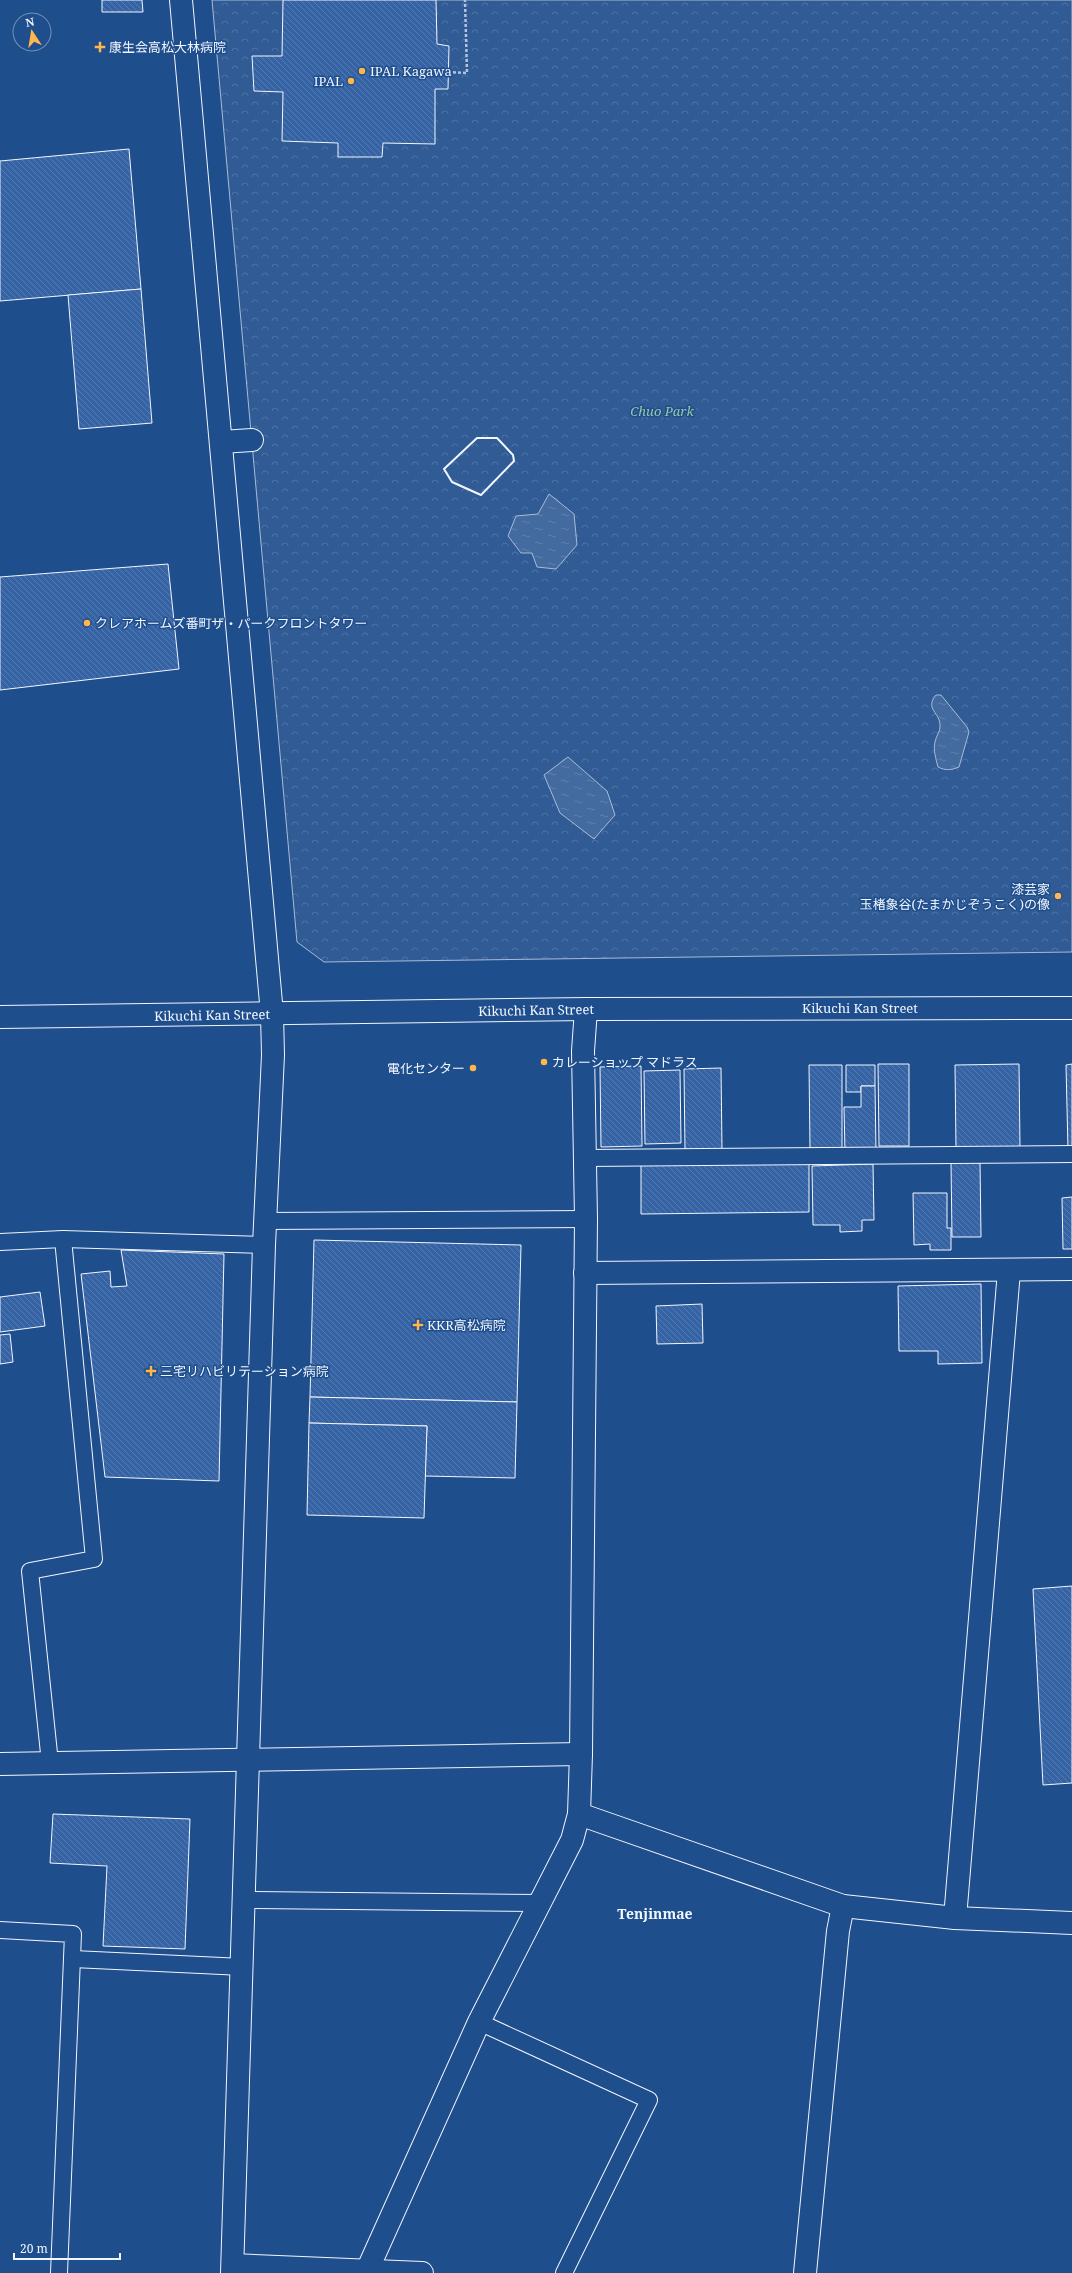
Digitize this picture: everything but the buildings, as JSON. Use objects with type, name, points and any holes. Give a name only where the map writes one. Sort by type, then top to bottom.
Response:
[{"type":"street","points":[[181,0],[272,1014],[273,1055],[264,1245],[243,1967],[232,2269],[422,2273]]},
{"type":"street","points":[[220,442],[252,440]]},
{"type":"street","name":"Kikuchi Kan Street","points":[[0,1017],[586,1009],[1072,1008]]},
{"type":"street","points":[[366,2272],[480,2022],[542,1903],[572,1840],[579,1814],[581,1754],[586,1219],[583,1051],[586,1009]]},
{"type":"street","points":[[585,1273],[1009,1271],[1072,1269]]},
{"type":"street","points":[[955,1918],[1009,1271]]},
{"type":"street","points":[[0,1764],[581,1754]]},
{"type":"street","points":[[579,1814],[843,1906],[955,1918],[1072,1923]]},
{"type":"street","points":[[805,2273],[838,1931],[843,1906]]},
{"type":"lane","points":[[585,1158],[1072,1154]]},
{"type":"lane","points":[[266,1221],[586,1219]]},
{"type":"lane","points":[[0,1242],[63,1239],[264,1245]]},
{"type":"lane","points":[[50,1763],[30,1571],[94,1560],[63,1239]]},
{"type":"lane","points":[[245,1900],[542,1903]]},
{"type":"lane","points":[[0,1930],[73,1934],[59,2273]]},
{"type":"lane","points":[[73,1959],[243,1967]]},
{"type":"lane","points":[[480,2022],[649,2100],[564,2273]]},
{"type":"path","points":[[448,72],[467,73],[465,0]]},
{"type":"green space","name":"Chuo Park","points":[[212,0],[1072,0],[1072,952],[324,962],[297,942]]},
{"type":"water","points":[[549,494],[574,514],[577,545],[556,569],[537,567],[532,553],[521,553],[508,536],[516,516],[538,514]]},
{"type":"water","points":[[936,695],[941,695],[967,727],[969,732],[959,767],[948,770],[938,767],[936,758],[934,745],[939,731],[940,722],[932,708],[932,704]]},
{"type":"water","points":[[568,757],[607,791],[615,815],[594,839],[560,813],[544,775]]},
{"type":"wall","points":[[477,438],[497,438],[513,455],[514,461],[481,495],[452,482],[444,469],[477,438]]},
{"type":"place","name":"康生会高松大林病院","points":[[100,47]]},
{"type":"place","name":"IPAL Kagawa","points":[[362,71]]},
{"type":"place","name":"IPAL","points":[[351,81]]},
{"type":"place","name":"クレアホームズ番町ザ・パークフロントタワー","points":[[87,623]]},
{"type":"place","name":"漆芸家 玉楮象谷(たまかじぞうこく)の像","points":[[1058,896]]},
{"type":"place","name":"カレーショップ マドラス","points":[[544,1062]]},
{"type":"place","name":"電化センター","points":[[473,1068]]},
{"type":"place","name":"KKR高松病院","points":[[418,1325]]},
{"type":"place","name":"三宅リハビリテーション病院","points":[[151,1371]]},
{"type":"district","name":"Tenjinmae","points":[[655,1914]]}]
